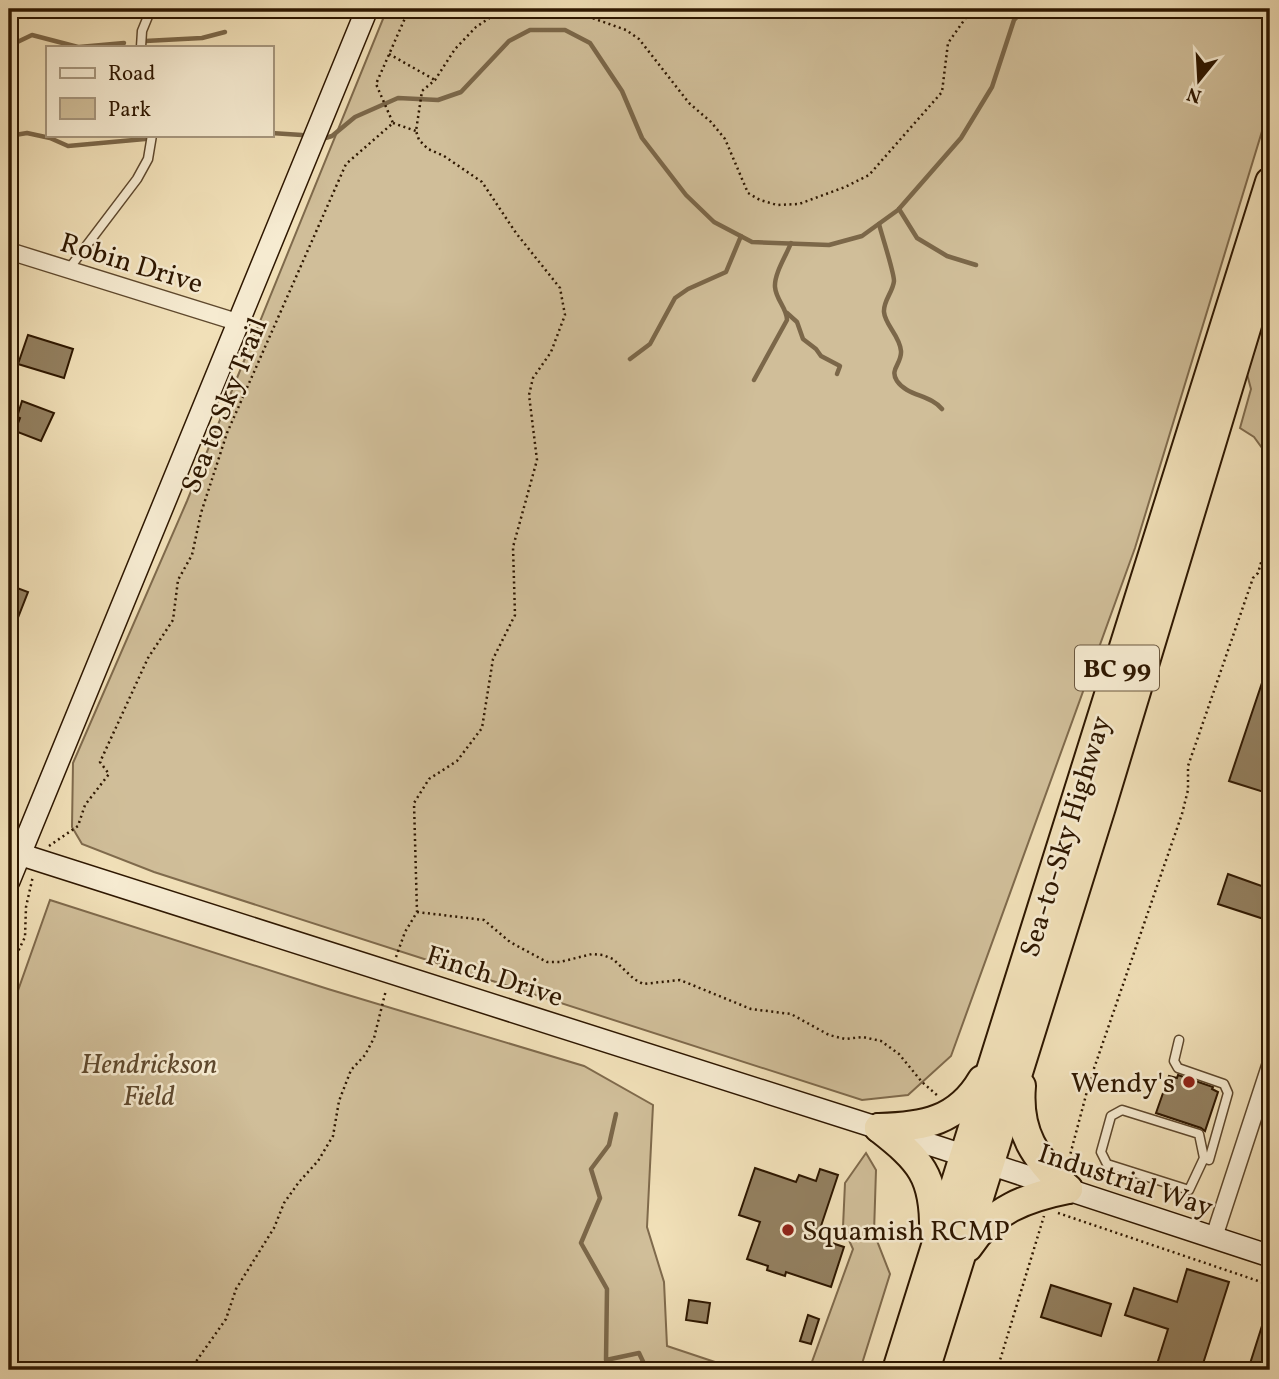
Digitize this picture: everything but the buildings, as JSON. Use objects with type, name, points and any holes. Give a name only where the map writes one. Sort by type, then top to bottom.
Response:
[{"type":"highway","name":"Sea-to-Sky Highway","points":[[925,1370],[947,1256],[976,1159],[995,1056],[1270,182]]},
{"type":"highway","name":"Sea-to-Sky Highway","points":[[976,1159],[1024,1053],[1270,249]]},
{"type":"highway","points":[[1024,1053],[1020,1098],[1026,1135],[1047,1169],[1068,1177]]},
{"type":"highway","points":[[879,1128],[913,1127],[951,1113],[976,1090],[995,1056]]},
{"type":"highway","points":[[879,1128],[908,1150],[926,1174],[947,1256],[973,1239],[989,1221],[1004,1210],[1043,1194],[1068,1177]]},
{"type":"highway","name":"Sea-to-Sky Highway","points":[[897,1370],[947,1256]]},
{"type":"street","points":[[9,881],[14,853],[240,323],[367,9]]},
{"type":"street","name":"Robin Drive","points":[[9,251],[240,323]]},
{"type":"street","name":"Finch Drive","points":[[14,853],[976,1159]]},
{"type":"street","points":[[1214,1237],[1270,1066]]},
{"type":"street","name":"Industrial Way","points":[[976,1159],[1068,1177],[1214,1237],[1270,1256]]},
{"type":"lane","points":[[141,46],[142,32],[151,9]]},
{"type":"lane","points":[[68,270],[137,179],[148,159],[152,136]]},
{"type":"lane","points":[[1179,1040],[1174,1061],[1178,1068],[1224,1084],[1228,1093],[1209,1160]]},
{"type":"lane","points":[[1122,1110],[1132,1112],[1199,1134],[1204,1158],[1189,1189],[1107,1164],[1101,1152],[1111,1116],[1122,1110]]},
{"type":"path","points":[[409,9],[376,84],[393,123],[416,131]]},
{"type":"path","points":[[400,946],[405,932],[418,912],[414,803],[429,779],[457,761],[482,728],[493,659],[515,615],[513,547],[537,460],[529,395],[533,378],[551,352],[565,315],[560,288],[528,251],[482,182],[428,149],[419,141],[416,131],[422,91],[435,80],[455,49],[476,27],[503,9]]},
{"type":"path","points":[[567,9],[626,30],[639,39],[689,103],[711,122],[725,139],[748,192],[760,200],[777,205],[799,204],[869,175],[942,92],[948,43],[972,9]]},
{"type":"path","points":[[388,54],[435,80]]},
{"type":"path","name":"Sea to Sky Trail","points":[[43,851],[78,826],[86,805],[108,774],[100,762],[148,658],[173,620],[178,580],[192,555],[201,513],[227,433],[346,164],[393,123]]},
{"type":"path","points":[[1068,1177],[1090,1080],[1182,814],[1188,790],[1188,766],[1253,578],[1258,573],[1270,531]]},
{"type":"path","points":[[9,970],[25,937],[26,907],[34,873]]},
{"type":"path","points":[[418,912],[484,920],[510,942],[547,962],[560,962],[592,954],[603,955],[613,959],[643,984],[680,980],[751,1009],[791,1014],[829,1035],[845,1039],[863,1037],[881,1041],[899,1054],[922,1082],[944,1101]]},
{"type":"path","points":[[190,1370],[226,1320],[236,1289],[274,1228],[284,1203],[318,1161],[333,1136],[339,1101],[351,1070],[365,1055],[374,1038],[390,971]]},
{"type":"path","points":[[996,1370],[1045,1211]]},
{"type":"path","points":[[1052,1212],[1270,1285]]},
{"type":"green space","points":[[387,9],[1270,9],[1270,105],[1135,548],[951,1056],[908,1095],[862,1100],[154,872],[82,844],[72,827],[73,763],[187,501]]},
{"type":"green space","points":[[1270,302],[1270,459],[1254,437],[1240,428],[1251,389],[1247,374]]},
{"type":"green space","name":"Hendrickson Field","points":[[50,900],[328,989],[584,1066],[653,1105],[647,1227],[664,1282],[667,1346],[739,1370],[9,1370],[9,1016]]},
{"type":"green space","points":[[866,1153],[876,1170],[874,1233],[890,1274],[860,1370],[809,1370],[853,1249],[843,1227],[845,1183]]},
{"type":"waterway","points":[[322,139],[332,136],[355,117],[398,98],[438,100],[461,92],[509,41],[530,30],[565,30],[590,43],[622,91],[642,138],[686,195],[714,222],[752,242],[829,245],[862,236],[898,210],[961,138],[992,87],[1014,20],[1024,9]]},
{"type":"waterway","points":[[145,41],[202,38],[225,32]]},
{"type":"waterway","points":[[9,46],[32,35],[74,46]]},
{"type":"waterway","points":[[90,46],[124,43]]},
{"type":"waterway","points":[[9,136],[27,133],[50,138],[68,146],[156,136]]},
{"type":"waterway","points":[[273,133],[302,135]]},
{"type":"waterway","points":[[899,209],[917,238],[947,256],[976,265]]},
{"type":"waterway","points":[[879,224],[894,281],[884,312],[901,351],[895,377],[901,386],[942,409]]},
{"type":"waterway","points":[[630,359],[650,344],[675,298],[688,289],[726,272],[741,236]]},
{"type":"waterway","points":[[754,380],[787,320],[775,282],[791,243]]},
{"type":"waterway","points":[[787,313],[797,322],[803,339],[821,356],[840,366],[837,374]]},
{"type":"waterway","points":[[616,1114],[609,1145],[591,1169],[600,1198],[581,1243],[607,1289],[606,1360],[639,1353],[647,1370]]},
{"type":"waterway","points":[[659,1370],[672,1367],[674,1370]]},
{"type":"place","name":"Wendy's","points":[[1189,1082]]},
{"type":"place","name":"Squamish RCMP","points":[[788,1230]]}]
